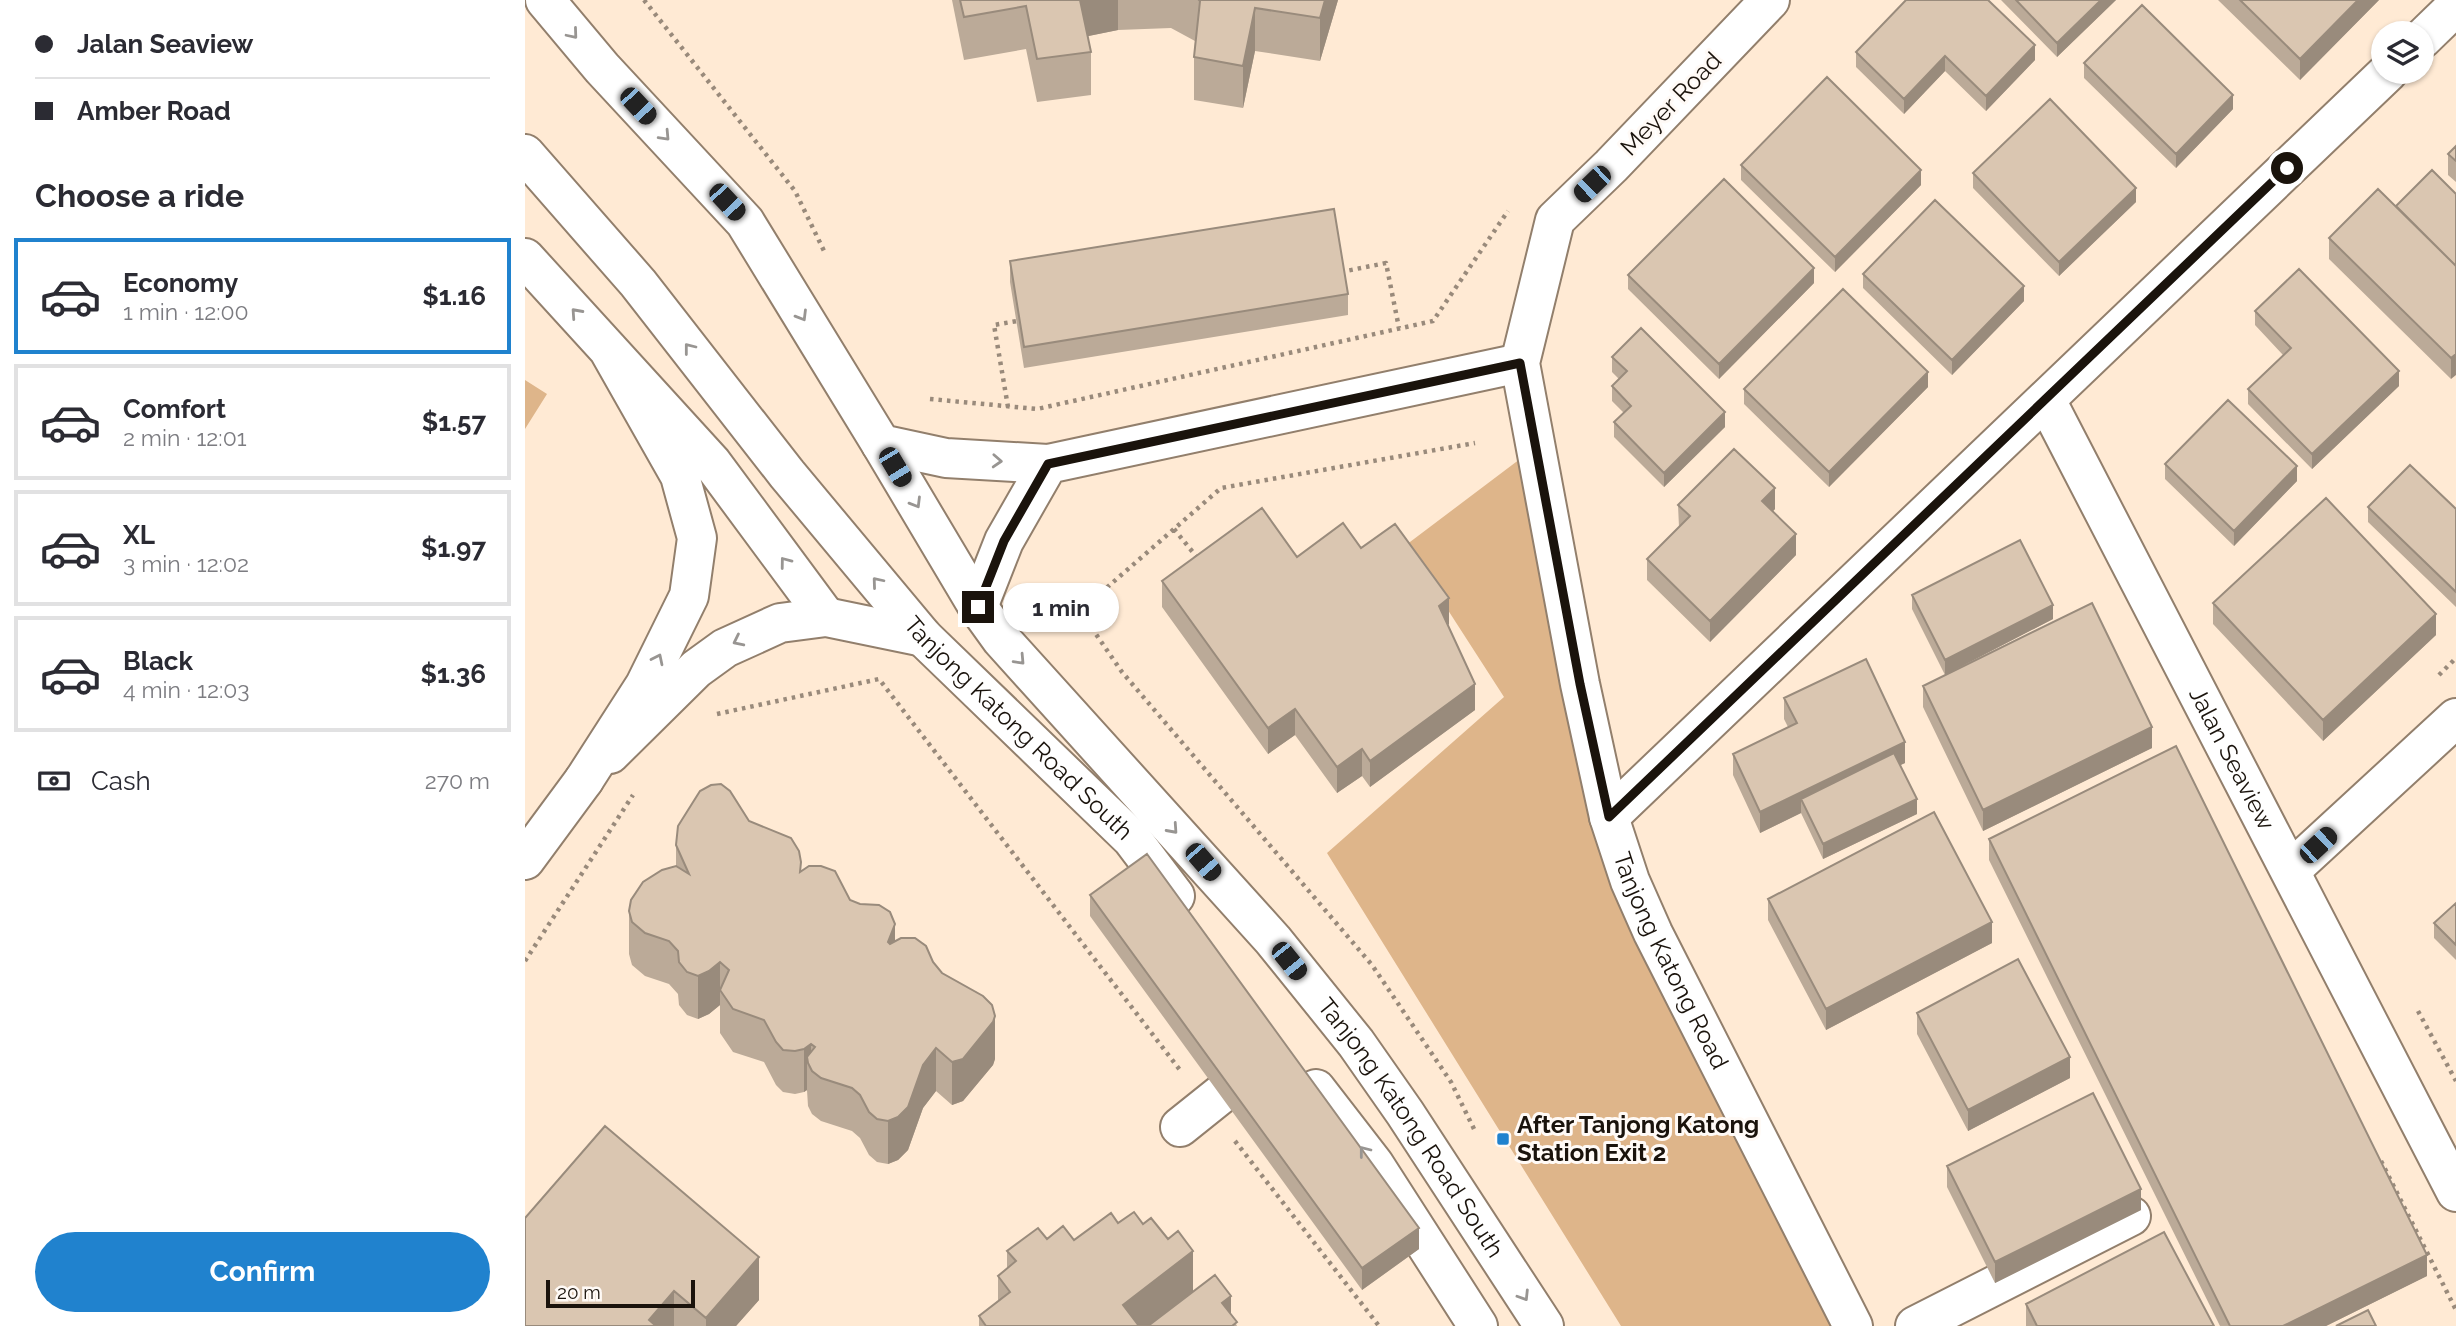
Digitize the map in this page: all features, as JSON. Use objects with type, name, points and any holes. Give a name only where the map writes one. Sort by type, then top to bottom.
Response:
[{"type":"main road","name":"Tanjong Katong Road South","points":[[545,0],[602,68],[745,222],[978,607],[1001,639],[1273,940],[1356,1043],[1544,1326]]},
{"type":"main road","name":"Meyer Road","points":[[1520,363],[1555,220],[1611,166],[1770,0]]},
{"type":"main road","points":[[2434,27],[2456,6]]},
{"type":"main road","points":[[1609,817],[2375,84]]},
{"type":"main road","name":"Tanjong Katong Road South","points":[[525,154],[638,283],[787,474],[923,637],[1132,839],[1196,924]]},
{"type":"main road","points":[[525,258],[712,463],[826,617]]},
{"type":"main road","points":[[525,860],[584,780],[645,685],[689,596],[697,538],[680,476],[608,349]]},
{"type":"main road","points":[[881,444],[946,458],[1048,464],[1520,363]]},
{"type":"main road","name":"Tanjong Katong Road","points":[[1520,363],[1580,684],[1609,817],[1630,881],[1653,933],[1853,1326]]},
{"type":"main road","name":"Jalan Seaview","points":[[2046,400],[2456,1192]]},
{"type":"main road","points":[[978,607],[1004,541],[1048,464]]},
{"type":"main road","points":[[584,780],[696,669],[725,648],[780,622],[826,617],[923,637]]},
{"type":"main road","points":[[2291,870],[2456,718]]},
{"type":"main road","name":"Tanjong Katong Road South","points":[[1194,1117],[1287,1048],[1374,1164],[1478,1326]]},
{"type":"main road","points":[[1915,1326],[2131,1216]]},
{"type":"path","points":[[644,0],[795,191],[825,253]]},
{"type":"path","points":[[930,399],[1037,409],[1433,321],[1515,201]]},
{"type":"path","points":[[1341,272],[1386,263],[1399,328]]},
{"type":"path","points":[[1008,407],[994,325],[1017,321]]},
{"type":"path","points":[[1080,611],[1221,488],[1475,443]]},
{"type":"path","points":[[1174,529],[1201,561]]},
{"type":"path","points":[[2437,676],[2456,658]]},
{"type":"path","points":[[706,716],[879,679],[1194,1117],[1379,1326]]},
{"type":"path","points":[[525,961],[635,792]]},
{"type":"path","points":[[2411,1000],[2456,1081]]},
{"type":"path","points":[[2375,1150],[2456,1310]]},
{"type":"shaded area","points":[[525,380],[547,394],[525,429]]},
{"type":"shaded area","points":[[1520,459],[1589,817],[1832,1326],[1621,1326],[1327,853],[1504,697],[1406,545]]},
{"type":"building","points":[[960,0],[1080,0],[1091,52],[1037,59],[1026,6],[964,17]]},
{"type":"building","points":[[1199,0],[1325,0],[1320,18],[1255,8],[1243,66],[1194,57]]},
{"type":"building","points":[[1906,0],[1988,0],[2035,45],[1986,96],[1945,56],[1904,99],[1856,52]]},
{"type":"building","points":[[2016,0],[2101,0],[2057,43]]},
{"type":"building","points":[[2240,0],[2358,0],[2300,59]]},
{"type":"building","points":[[2142,5],[2233,95],[2176,154],[2084,63]]},
{"type":"building","points":[[1827,77],[1921,170],[1835,257],[1741,165]]},
{"type":"building","points":[[2050,99],[2136,188],[2059,262],[1973,173]]},
{"type":"building","points":[[2456,146],[2456,161],[2448,154]]},
{"type":"building","points":[[2432,170],[2456,194],[2456,266],[2396,206]]},
{"type":"building","points":[[1724,179],[1814,268],[1719,364],[1628,275]]},
{"type":"building","points":[[2378,189],[2456,266],[2456,354],[2451,358],[2329,238]]},
{"type":"building","points":[[1935,200],[2024,286],[1952,360],[1863,274]]},
{"type":"building","points":[[1334,209],[1348,294],[1024,347],[1010,261]]},
{"type":"building","points":[[2299,269],[2399,371],[2312,454],[2248,389],[2291,348],[2255,311]]},
{"type":"building","points":[[1843,289],[1928,372],[1829,472],[1744,389]]},
{"type":"building","points":[[1641,328],[1725,412],[1664,473],[1614,422],[1631,406],[1612,386],[1627,371],[1612,357]]},
{"type":"building","points":[[2228,400],[2297,466],[2234,531],[2165,464]]},
{"type":"building","points":[[1734,449],[1775,488],[1762,501],[1796,534],[1710,621],[1647,559],[1690,516],[1678,505]]},
{"type":"building","points":[[2410,465],[2456,509],[2456,592],[2368,507]]},
{"type":"building","points":[[2326,498],[2436,614],[2323,720],[2213,603]]},
{"type":"building","points":[[1262,508],[1297,557],[1343,523],[1361,548],[1395,524],[1449,598],[1439,606],[1475,684],[1370,761],[1362,749],[1337,767],[1295,709],[1268,728],[1162,581]]},
{"type":"building","points":[[2020,540],[2053,605],[1945,660],[1912,595]]},
{"type":"building","points":[[2092,603],[2152,727],[1983,810],[1923,686]]},
{"type":"building","points":[[1866,659],[1905,742],[1760,812],[1733,754],[1797,723],[1784,698]]},
{"type":"building","points":[[2176,746],[2427,1255],[2283,1326],[2230,1326],[1989,839]]},
{"type":"building","points":[[1894,753],[1917,799],[1823,844],[1801,799]]},
{"type":"building","points":[[721,784],[730,791],[749,821],[791,838],[799,851],[800,872],[809,866],[821,866],[835,871],[850,900],[860,904],[879,905],[890,912],[895,924],[888,942],[890,944],[901,938],[915,938],[926,946],[933,962],[942,973],[983,996],[992,1005],[995,1016],[993,1022],[963,1059],[952,1062],[936,1048],[923,1065],[908,1107],[898,1117],[888,1121],[877,1119],[852,1088],[821,1078],[812,1071],[807,1057],[815,1047],[811,1044],[795,1051],[783,1050],[764,1020],[733,1009],[720,990],[729,970],[720,962],[698,976],[687,972],[679,962],[678,951],[669,941],[645,933],[632,922],[629,911],[631,900],[643,882],[662,870],[676,866],[689,874],[676,845],[678,826],[700,791],[711,785]]},
{"type":"building","points":[[1934,812],[1992,922],[1826,1009],[1768,899]]},
{"type":"building","points":[[1147,854],[1419,1228],[1362,1268],[1090,895]]},
{"type":"building","points":[[2456,903],[2456,945],[2434,923]]},
{"type":"building","points":[[2018,959],[2070,1057],[1968,1110],[1917,1013]]},
{"type":"building","points":[[2093,1093],[2141,1189],[1995,1262],[1947,1166]]},
{"type":"building","points":[[605,1126],[759,1257],[706,1318],[674,1291],[649,1320],[656,1326],[525,1326],[525,1218]]},
{"type":"building","points":[[1134,1212],[1143,1224],[1151,1218],[1168,1239],[1178,1231],[1193,1251],[1123,1305],[1139,1326],[986,1326],[979,1316],[1010,1292],[998,1276],[1016,1261],[1007,1251],[1038,1228],[1047,1239],[1063,1226],[1074,1240],[1111,1213],[1118,1223]]},
{"type":"building","points":[[2164,1232],[2214,1326],[2037,1326],[2026,1304]]},
{"type":"building","points":[[1215,1275],[1231,1296],[1222,1303],[1237,1322],[1232,1326],[1148,1326]]},
{"type":"building","points":[[2368,1310],[2376,1326],[2336,1326]]},
{"type":"place","name":"After Tanjong Katong Station Exit 2","points":[[1503,1139]]},
{"type":"route","points":[[978,607],[1004,541],[1048,464],[1520,363],[1580,684],[1609,817],[2287,168]]}]
